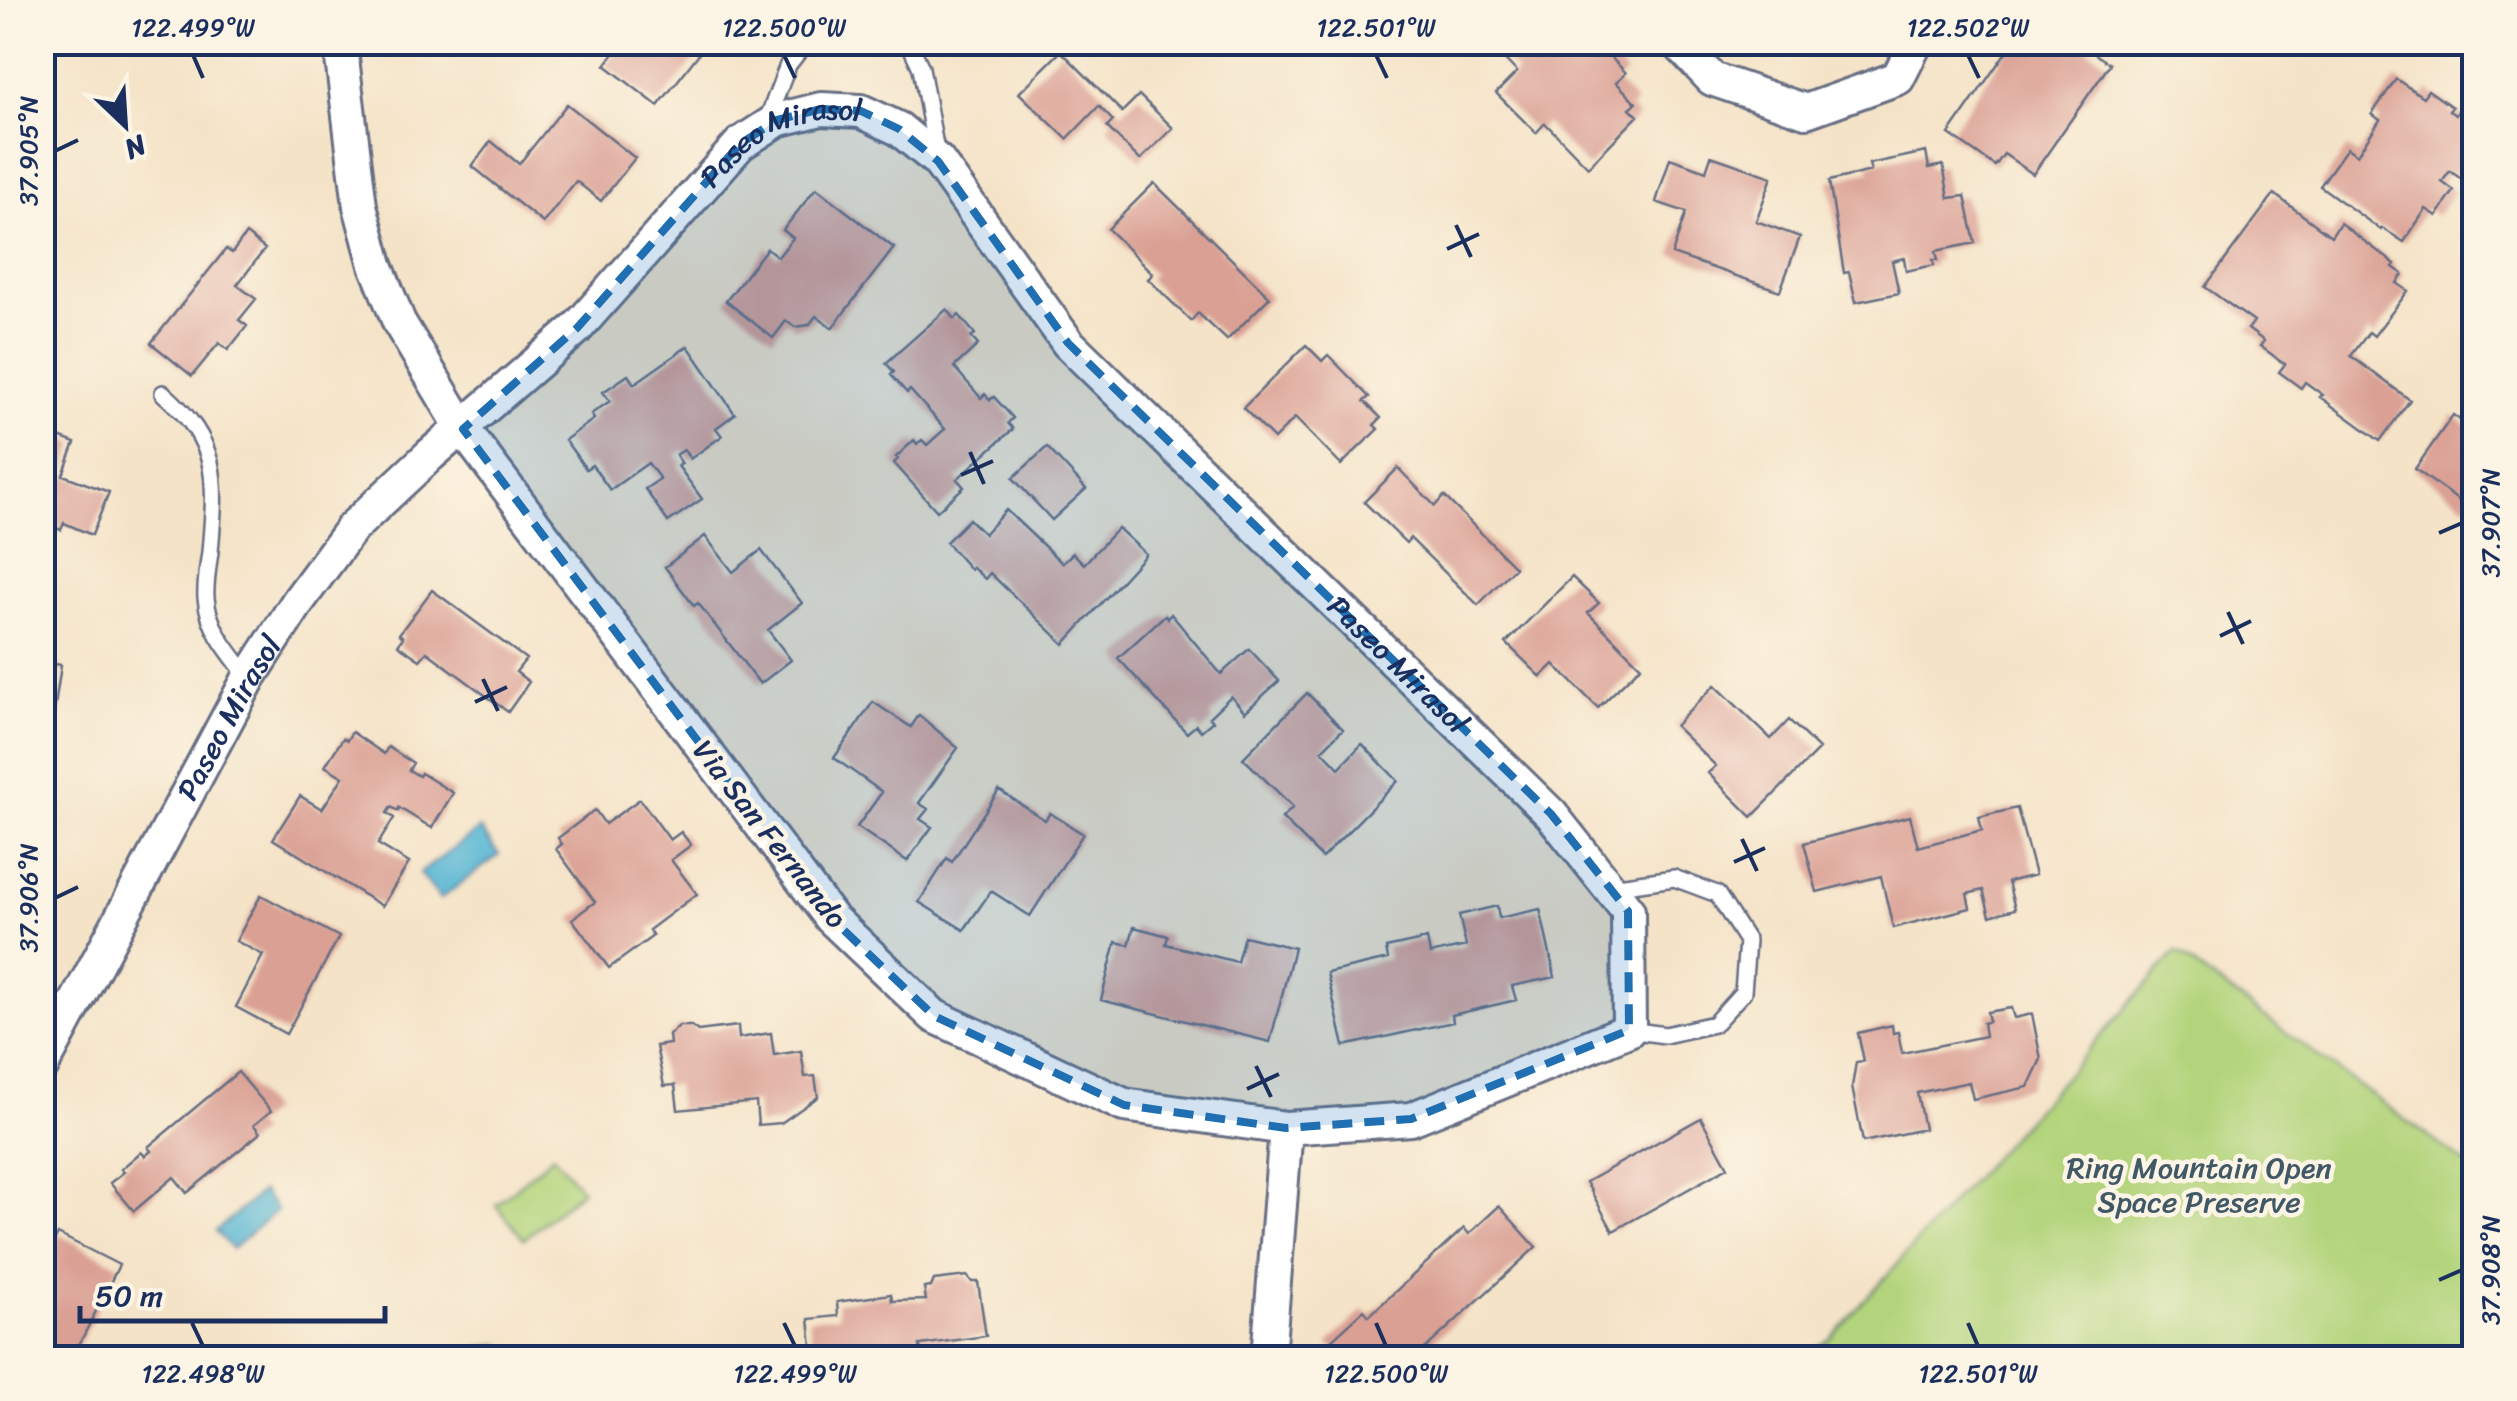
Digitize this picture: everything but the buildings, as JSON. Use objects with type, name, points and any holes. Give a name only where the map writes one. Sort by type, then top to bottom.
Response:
[{"type":"street","name":"Via San Fernando","points":[[340,42],[360,206],[376,265],[399,322],[462,428],[831,918],[934,1016],[1124,1105],[1286,1128],[1411,1119],[1629,1030]]},
{"type":"street","points":[[1677,42],[1712,79],[1806,111],[1898,78],[1916,42]]},
{"type":"street","name":"Paseo Mirasol","points":[[42,1066],[249,678],[352,528],[576,328],[740,144],[777,120],[821,109],[861,111],[899,128],[938,160],[1068,344],[1551,814],[1628,911],[1629,1030]]},
{"type":"street","points":[[1268,1358],[1286,1128]]},
{"type":"lane","points":[[764,128],[788,65],[806,42]]},
{"type":"lane","points":[[909,42],[921,68],[938,160]]},
{"type":"lane","points":[[163,393],[190,416],[208,450],[214,501],[206,598],[215,634],[249,678]]},
{"type":"lane","points":[[1609,887],[1674,878],[1717,894],[1747,940],[1743,992],[1714,1024],[1665,1035],[1629,1030]]},
{"type":"highlighted area","points":[[821,109],[861,111],[899,129],[938,161],[1068,343],[1551,814],[1628,911],[1629,1030],[1411,1119],[1286,1128],[1124,1105],[934,1016],[831,918],[463,429],[577,328],[740,144],[777,120]]},
{"type":"green space","name":"Ring Mountain Open Space Preserve","points":[[2176,952],[2474,1170],[2474,1358],[1801,1358],[1830,1339]]},
{"type":"green space","points":[[553,1155],[582,1190],[524,1239],[496,1205]]},
{"type":"green space","points":[[500,1344],[503,1358],[433,1358]]},
{"type":"water","points":[[480,829],[499,855],[440,899],[420,873]]},
{"type":"water","points":[[262,1191],[277,1210],[232,1249],[216,1231]]}]
